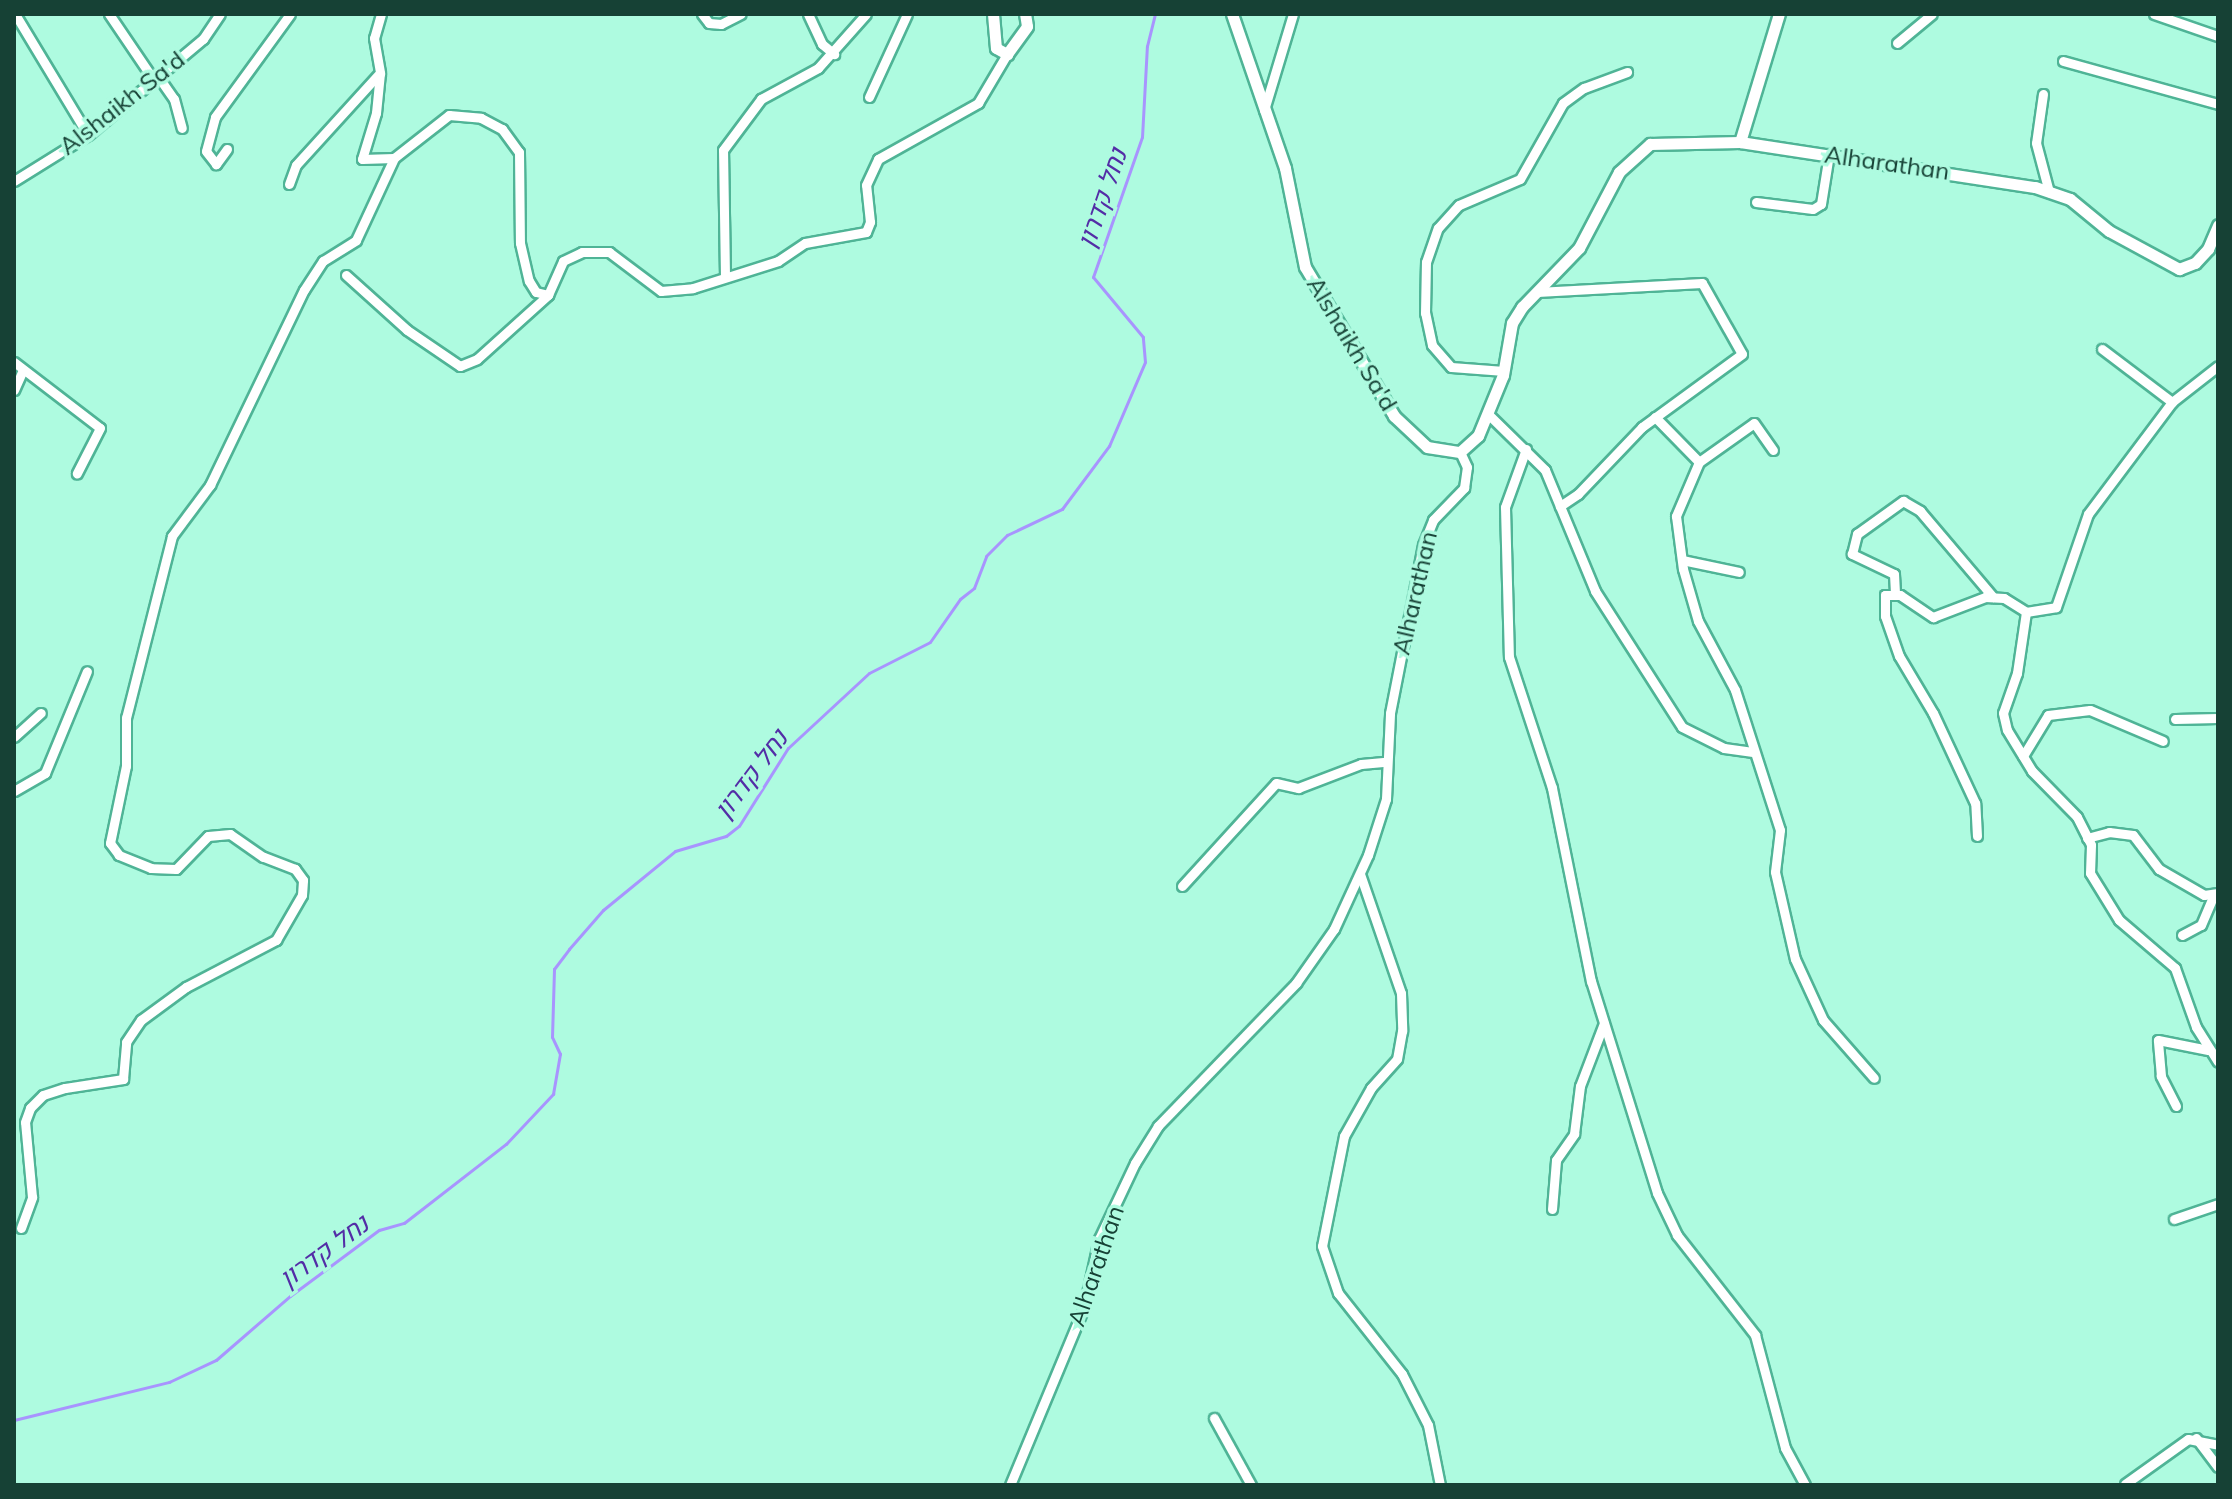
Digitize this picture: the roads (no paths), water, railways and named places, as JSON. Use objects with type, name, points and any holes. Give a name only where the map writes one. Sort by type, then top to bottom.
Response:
[{"type":"street","points":[[15,14],[88,135]]},
{"type":"street","points":[[109,14],[174,99],[182,128]]},
{"type":"street","name":"Alshaikh Sa'd","points":[[14,181],[88,135],[203,39],[220,14]]},
{"type":"street","points":[[227,149],[216,164],[206,151],[215,117],[290,14]]},
{"type":"street","points":[[381,14],[374,38],[380,73],[362,159],[394,158]]},
{"type":"street","points":[[702,14],[709,23],[721,24],[741,14]]},
{"type":"street","points":[[808,14],[822,44],[834,54]]},
{"type":"street","points":[[725,276],[723,150],[761,99],[808,76],[834,54],[866,14]]},
{"type":"street","points":[[869,97],[907,14]]},
{"type":"street","points":[[993,14],[996,48],[1007,54]]},
{"type":"street","points":[[346,275],[407,330],[460,366],[477,359],[548,295],[563,261],[582,252],[609,252],[661,291],[693,288],[778,261],[805,243],[866,232],[870,222],[866,185],[878,159],[978,103],[1027,26],[1025,14]]},
{"type":"street","name":"Alshaikh Sa'd","points":[[1232,14],[1285,168],[1305,267],[1394,416],[1427,447],[1460,452]]},
{"type":"street","points":[[1263,110],[1293,14]]},
{"type":"street","points":[[1740,142],[1779,14]]},
{"type":"street","points":[[1897,43],[1932,14]]},
{"type":"street","points":[[2154,14],[2218,36]]},
{"type":"street","points":[[2063,61],[2218,104]]},
{"type":"street","points":[[1504,371],[1451,367],[1432,345],[1425,313],[1426,262],[1438,228],[1459,205],[1520,179],[1563,103],[1584,88],[1627,72]]},
{"type":"street","points":[[289,184],[296,165],[380,73]]},
{"type":"street","points":[[2043,94],[2036,143],[2049,192]]},
{"type":"street","points":[[21,1228],[32,1197],[25,1122],[30,1108],[43,1095],[65,1088],[123,1079],[126,1042],[141,1020],[186,987],[276,940],[302,895],[303,880],[295,869],[263,857],[230,834],[208,836],[176,869],[151,868],[119,855],[110,843],[126,766],[126,718],[172,536],[210,485],[304,290],[323,261],[356,240],[394,158],[449,115],[481,118],[502,129],[519,152],[520,243],[529,281],[536,292],[548,295]]},
{"type":"street","name":"Alharathan","points":[[1010,1485],[1084,1307],[1099,1239],[1135,1163],[1158,1126],[1296,983],[1334,929],[1360,874],[1386,799],[1386,762],[1401,646],[1423,545],[1433,520],[1464,488],[1467,467],[1460,452],[1478,436],[1488,414],[1504,371],[1512,323],[1579,248],[1619,172],[1650,144],[1740,142],[2049,192],[2070,199],[2109,231],[2179,269],[2195,263],[2208,249],[2218,225]]},
{"type":"street","points":[[1756,202],[1813,209],[1821,204],[1829,154]]},
{"type":"street","points":[[1537,292],[1702,283],[1742,354],[1655,417],[1578,494],[1560,506]]},
{"type":"street","points":[[2102,349],[2172,402]]},
{"type":"street","points":[[14,362],[100,428],[77,473]]},
{"type":"street","points":[[1895,593],[1894,574],[1852,554],[1857,534],[1903,501],[1920,511],[1993,597],[2026,612],[2056,607],[2088,514],[2172,402],[2218,366]]},
{"type":"street","points":[[14,390],[23,370]]},
{"type":"street","points":[[1488,414],[1545,470],[1595,591],[1682,727],[1724,748],[1753,752]]},
{"type":"street","points":[[1655,417],[1699,462]]},
{"type":"street","points":[[1773,450],[1754,423],[1699,462],[1676,516],[1682,560],[1698,621],[1735,690],[1780,830],[1775,872],[1795,959],[1823,1020],[1874,1078]]},
{"type":"street","points":[[1526,449],[1505,507],[1509,657],[1552,788],[1604,1022],[1657,1193],[1677,1235],[1755,1335],[1785,1448],[1805,1485]]},
{"type":"street","points":[[1682,560],[1739,572]]},
{"type":"street","points":[[1977,836],[1975,803],[1890,632],[1883,604],[1885,595],[1895,593],[1933,617],[1993,597]]},
{"type":"street","points":[[2026,612],[2017,673],[2003,713],[2023,756],[2077,817],[2087,838],[2090,873],[2119,920],[2175,968],[2208,1050],[2218,1062]]},
{"type":"street","points":[[14,791],[45,773],[87,671]]},
{"type":"street","points":[[2023,756],[2048,715],[2090,710],[2163,741]]},
{"type":"street","points":[[14,737],[41,713]]},
{"type":"street","points":[[2175,719],[2218,718]]},
{"type":"street","points":[[1182,886],[1276,783],[1298,788],[1361,764],[1386,762]]},
{"type":"street","points":[[2087,838],[2109,832],[2133,835],[2159,869],[2204,895],[2216,894]]},
{"type":"street","points":[[1360,874],[1401,993],[1402,1031],[1397,1059],[1371,1088],[1344,1136],[1322,1246],[1338,1293],[1402,1374],[1428,1425],[1440,1485]]},
{"type":"street","points":[[2182,935],[2201,925],[2216,894]]},
{"type":"street","points":[[1552,1209],[1556,1160],[1574,1134],[1580,1086],[1604,1022]]},
{"type":"street","points":[[2176,1106],[2161,1076],[2158,1040],[2208,1050]]},
{"type":"street","points":[[2174,1219],[2218,1204]]},
{"type":"street","points":[[1214,1418],[1251,1485]]},
{"type":"street","points":[[2196,1437],[2218,1445]]},
{"type":"street","points":[[2196,1437],[2218,1467]]},
{"type":"street","points":[[2125,1484],[2196,1437]]},
{"type":"waterway","name":"נחל קדרון","points":[[14,1420],[169,1382],[216,1360],[290,1296],[379,1230],[404,1223],[506,1144],[553,1094],[560,1054],[552,1037],[554,969],[603,910],[675,851],[726,836],[739,826],[788,748],[869,673],[930,642],[960,599],[974,588],[986,556],[1007,535],[1062,509],[1109,446],[1145,362],[1143,337],[1093,277],[1142,137],[1147,46],[1155,14]]}]
